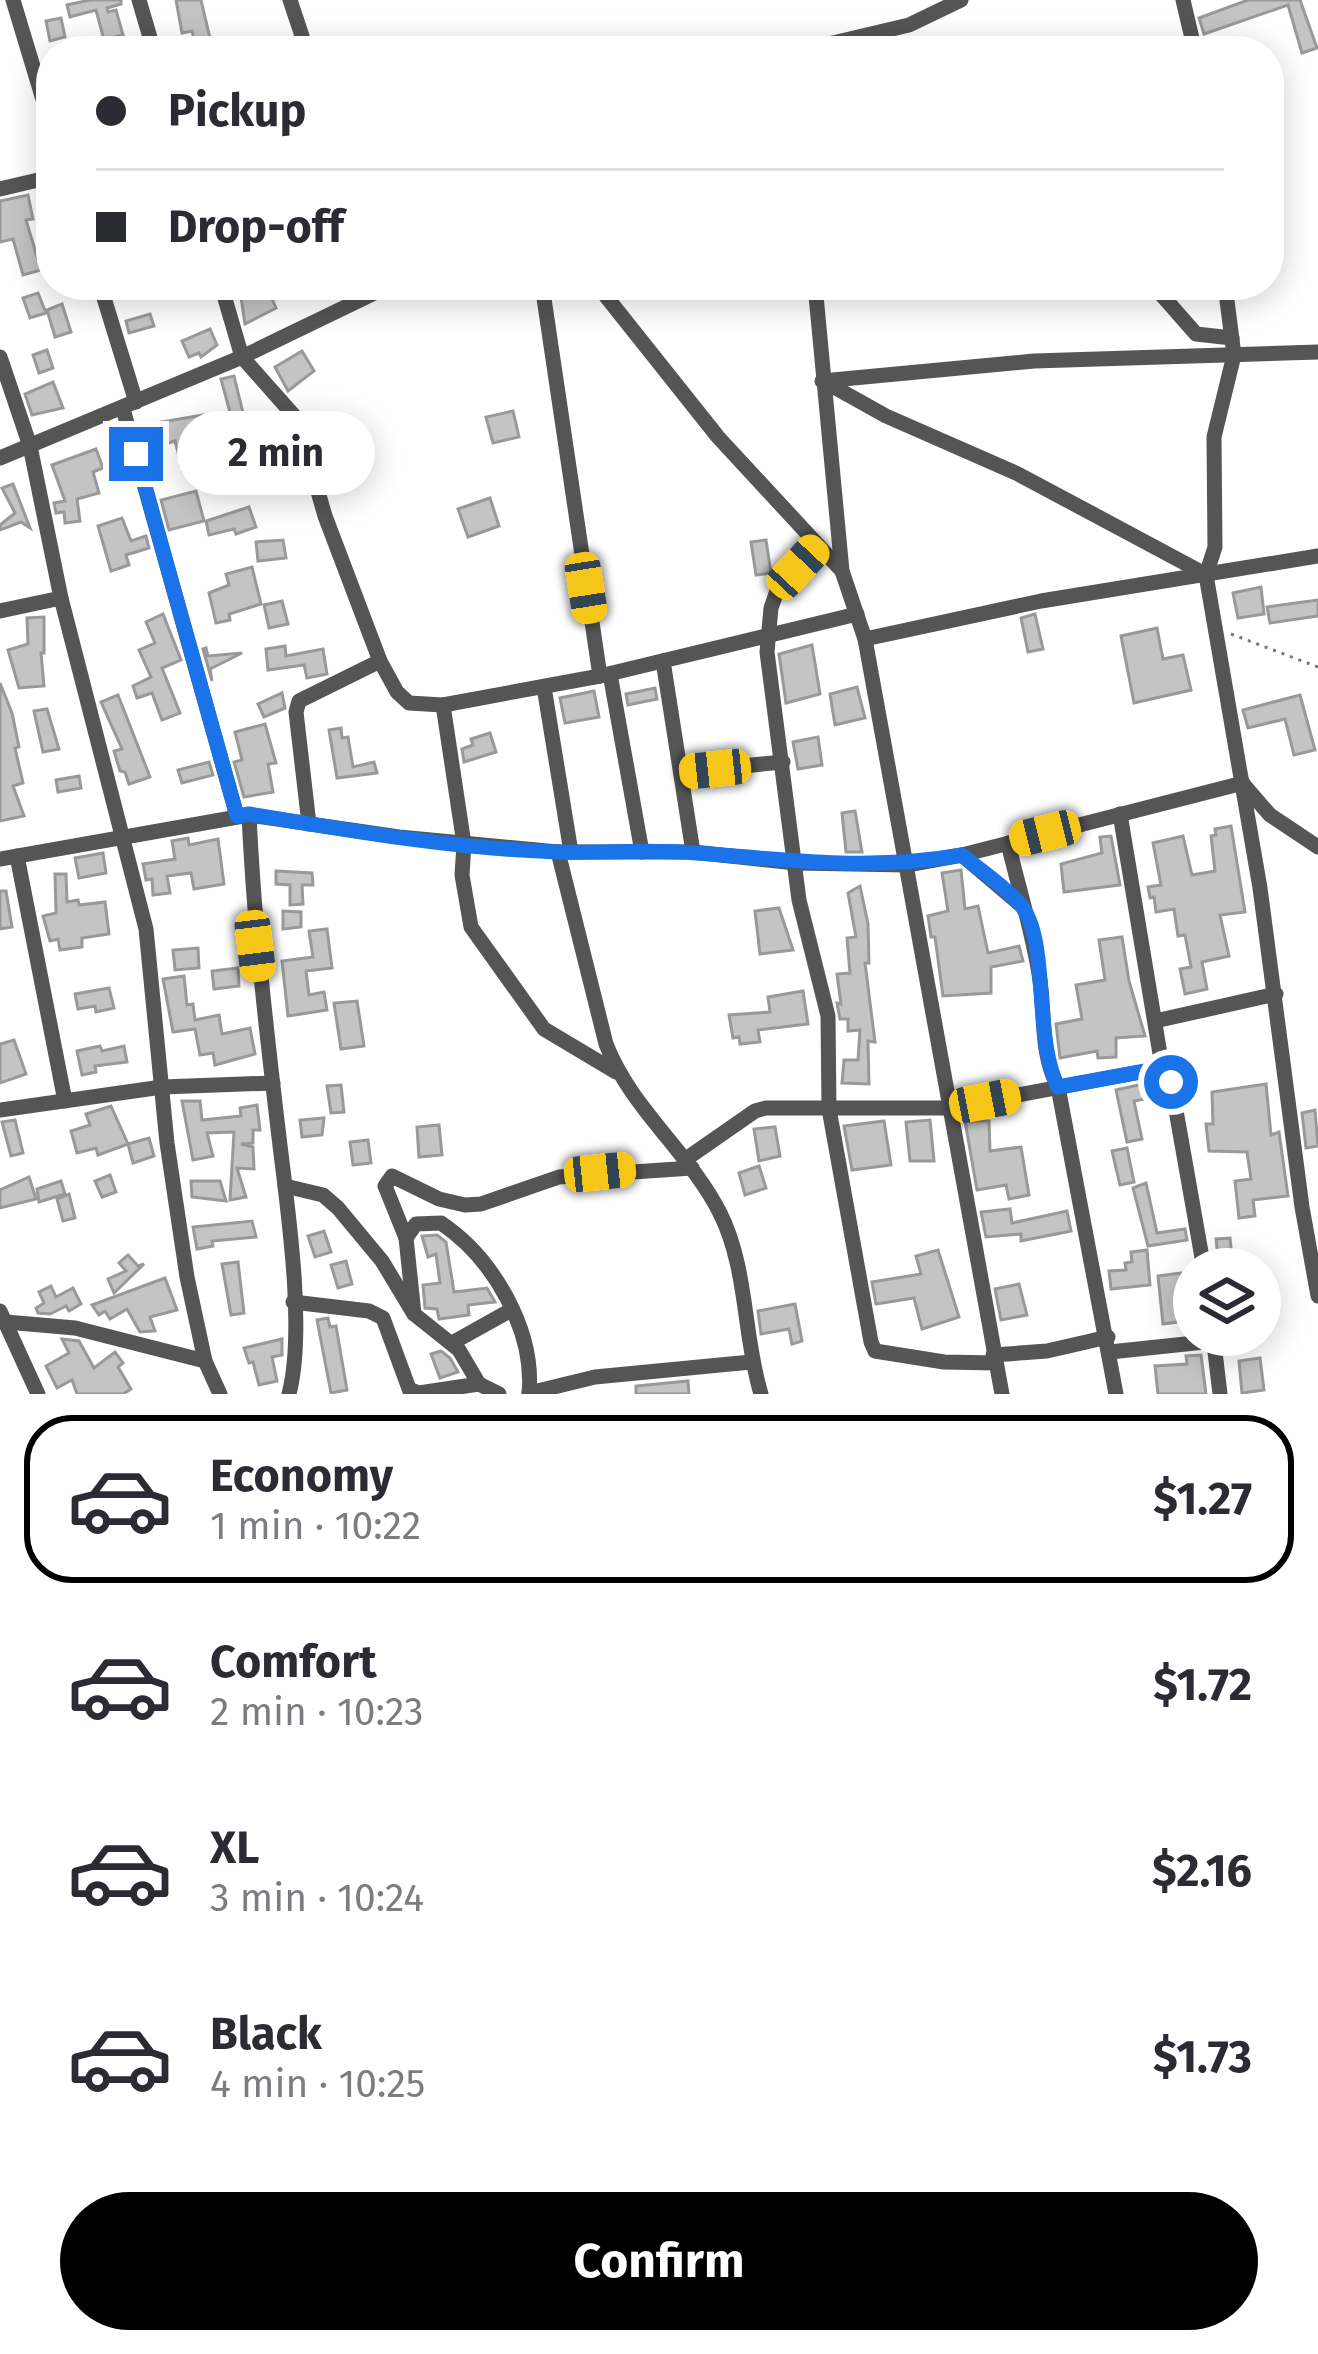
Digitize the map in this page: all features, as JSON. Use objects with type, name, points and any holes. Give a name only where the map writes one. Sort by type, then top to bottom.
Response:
[{"type":"street","points":[[13,0],[36,76]]},
{"type":"street","points":[[139,0],[150,36]]},
{"type":"street","points":[[290,0],[302,36]]},
{"type":"street","points":[[862,36],[935,16],[961,0]]},
{"type":"street","points":[[1183,0],[1191,36]]},
{"type":"street","points":[[0,189],[36,181]]},
{"type":"street","points":[[104,300],[243,815],[285,1186],[293,1302],[294,1374],[289,1394]]},
{"type":"street","points":[[225,300],[242,357],[297,419],[325,516],[380,661],[403,699],[425,706],[443,705],[544,687],[857,614]]},
{"type":"street","points":[[0,458],[242,357],[361,300]]},
{"type":"street","points":[[544,300],[605,675],[642,852]]},
{"type":"street","points":[[609,300],[718,437],[842,571]]},
{"type":"street","points":[[816,300],[842,571],[865,639],[1002,1394]]},
{"type":"street","points":[[1166,300],[1196,334],[1233,346]]},
{"type":"street","points":[[1227,300],[1233,346],[1214,437],[1215,547],[1206,574],[1260,888],[1262,928],[1276,994],[1318,1296]]},
{"type":"street","points":[[822,381],[1233,346],[1318,352]]},
{"type":"street","points":[[0,357],[30,446],[61,598],[146,929],[187,1277],[206,1360],[220,1394]]},
{"type":"street","points":[[822,381],[886,416],[1018,474],[1206,574]]},
{"type":"street","points":[[818,545],[778,588],[767,652],[799,900],[828,1016],[829,1109],[875,1351],[944,1362],[1173,1341]]},
{"type":"street","points":[[865,639],[1041,602],[1318,556]]},
{"type":"street","points":[[0,611],[61,598]]},
{"type":"street","points":[[309,824],[296,712],[299,701],[380,661]]},
{"type":"street","points":[[663,661],[693,852]]},
{"type":"street","points":[[544,687],[565,852],[606,1044],[616,1072],[688,1163],[734,1244],[760,1394]]},
{"type":"street","points":[[443,705],[464,844],[462,875],[468,919],[544,1029],[616,1072]]},
{"type":"street","points":[[681,772],[783,762]]},
{"type":"street","points":[[65,1101],[9,857],[243,815],[565,852],[693,852],[796,863],[907,865],[1243,783]]},
{"type":"street","points":[[1243,783],[1270,815],[1318,847]]},
{"type":"street","points":[[1120,814],[1163,1072],[1171,1082],[1200,1248]]},
{"type":"street","points":[[1008,843],[1040,980],[1044,1048],[1058,1087],[1117,1394]]},
{"type":"street","points":[[962,855],[1023,907]]},
{"type":"street","points":[[1155,1021],[1276,994]]},
{"type":"street","points":[[414,1314],[406,1238],[385,1186],[392,1176],[439,1199],[481,1204],[559,1177],[688,1163],[755,1111],[777,1106],[949,1108],[1151,1070],[1163,1072]]},
{"type":"street","points":[[0,1110],[162,1087],[273,1083]]},
{"type":"street","points":[[285,1186],[323,1195],[338,1208],[382,1261],[414,1314],[452,1343],[479,1384],[499,1394]]},
{"type":"street","points":[[406,1238],[416,1223],[441,1223],[488,1267],[523,1341],[529,1394],[595,1377],[751,1362]]},
{"type":"street","points":[[293,1302],[369,1311],[383,1318],[411,1392],[479,1384]]},
{"type":"street","points":[[452,1343],[511,1310]]},
{"type":"street","points":[[3,1317],[76,1328],[206,1360]]},
{"type":"street","points":[[3,1317],[38,1394]]},
{"type":"street","points":[[1215,1356],[1220,1394]]},
{"type":"path","points":[[1218,629],[1318,668]]},
{"type":"building","points":[[121,0],[107,8],[108,12],[116,10],[123,35],[103,36],[96,10],[70,17],[67,5]]},
{"type":"building","points":[[176,0],[201,0],[209,36],[182,33]]},
{"type":"building","points":[[1248,0],[1300,0],[1317,48],[1302,53],[1288,5],[1204,34],[1199,18]]},
{"type":"building","points":[[61,18],[65,36],[49,36],[46,21]]},
{"type":"building","points":[[28,195],[33,219],[26,220],[36,271],[23,275],[13,239],[0,242],[0,201]]},
{"type":"building","points":[[36,294],[46,313],[30,318],[23,298]]},
{"type":"building","points":[[241,300],[273,300],[276,308],[245,324]]},
{"type":"building","points":[[62,304],[71,332],[55,337],[47,310]]},
{"type":"building","points":[[150,314],[154,326],[129,333],[126,321]]},
{"type":"building","points":[[210,329],[217,345],[201,357],[199,353],[189,357],[182,341]]},
{"type":"building","points":[[47,350],[53,368],[39,373],[33,355]]},
{"type":"building","points":[[302,351],[314,371],[288,391],[275,367]]},
{"type":"building","points":[[234,376],[243,413],[231,416],[221,379]]},
{"type":"building","points":[[53,382],[63,408],[32,415],[25,394]]},
{"type":"building","points":[[513,411],[519,437],[493,443],[486,417]]},
{"type":"building","points":[[203,415],[217,460],[183,471],[175,441],[162,445],[156,423]]},
{"type":"building","points":[[96,449],[103,468],[93,472],[99,493],[77,499],[80,521],[65,523],[64,512],[56,513],[54,503],[65,501],[52,465]]},
{"type":"building","points":[[254,460],[261,479],[225,491],[218,472]]},
{"type":"building","points":[[13,484],[30,528],[21,522],[0,530],[15,513],[2,488]]},
{"type":"building","points":[[196,491],[204,521],[169,530],[161,500]]},
{"type":"building","points":[[490,498],[499,526],[468,537],[458,509]]},
{"type":"building","points":[[249,507],[256,527],[209,535],[206,521]]},
{"type":"building","points":[[122,518],[131,541],[146,536],[149,548],[126,555],[129,565],[111,571],[98,526]]},
{"type":"building","points":[[283,540],[286,558],[258,561],[256,542]]},
{"type":"building","points":[[766,540],[771,573],[756,575],[751,542]]},
{"type":"building","points":[[252,567],[261,604],[216,623],[209,593],[229,585],[226,574]]},
{"type":"building","points":[[1261,587],[1264,614],[1238,618],[1233,593]]},
{"type":"building","points":[[1318,600],[1318,616],[1270,623],[1267,607]]},
{"type":"building","points":[[282,601],[288,624],[269,628],[264,605]]},
{"type":"building","points":[[163,614],[181,660],[162,668],[180,713],[162,720],[152,693],[137,698],[133,686],[151,677],[139,650],[155,643],[146,622]]},
{"type":"building","points":[[1035,614],[1043,649],[1028,652],[1021,618]]},
{"type":"building","points":[[44,617],[44,686],[19,688],[8,650],[28,644],[27,618]]},
{"type":"building","points":[[1157,628],[1163,659],[1183,655],[1191,690],[1134,703],[1121,636]]},
{"type":"building","points":[[812,645],[820,694],[786,703],[779,654]]},
{"type":"building","points":[[285,646],[286,656],[323,649],[327,674],[307,678],[304,665],[268,670],[266,649]]},
{"type":"building","points":[[206,648],[208,656],[242,653],[210,669],[212,681]]},
{"type":"building","points":[[0,683],[19,747],[15,748],[23,783],[13,786],[24,816],[0,821]]},
{"type":"building","points":[[857,687],[865,718],[835,725],[830,694]]},
{"type":"building","points":[[655,688],[657,699],[628,705],[626,694]]},
{"type":"building","points":[[594,691],[599,717],[565,723],[560,698]]},
{"type":"building","points":[[282,693],[285,708],[264,717],[258,704]]},
{"type":"building","points":[[118,695],[150,777],[129,784],[114,751],[122,749],[101,702]]},
{"type":"building","points":[[1300,695],[1315,750],[1294,755],[1285,719],[1248,728],[1243,710]]},
{"type":"building","points":[[47,709],[59,749],[43,752],[34,711]]},
{"type":"building","points":[[265,724],[276,763],[268,764],[273,792],[244,797],[234,762],[242,760],[235,732]]},
{"type":"building","points":[[341,728],[342,738],[348,737],[353,767],[374,762],[377,773],[337,778],[329,730]]},
{"type":"building","points":[[490,733],[496,752],[464,762],[462,749],[473,745],[471,739]]},
{"type":"building","points":[[818,737],[822,765],[798,769],[793,742]]},
{"type":"building","points":[[209,762],[213,775],[182,783],[178,770]]},
{"type":"building","points":[[79,776],[81,788],[58,792],[56,780]]},
{"type":"building","points":[[855,811],[862,852],[846,852],[842,813]]},
{"type":"building","points":[[1231,826],[1245,912],[1220,915],[1229,956],[1202,962],[1207,989],[1185,994],[1180,969],[1191,967],[1185,935],[1178,936],[1174,909],[1156,912],[1154,897],[1150,898],[1148,887],[1161,885],[1153,843],[1183,836],[1192,875],[1215,871],[1211,836],[1216,835],[1215,829]]},
{"type":"building","points":[[1111,836],[1120,885],[1064,892],[1061,864],[1102,853],[1100,837]]},
{"type":"building","points":[[188,838],[189,845],[218,839],[224,884],[194,889],[191,873],[167,876],[170,893],[153,895],[152,879],[146,880],[143,864],[175,859],[172,841]]},
{"type":"building","points":[[103,853],[106,873],[79,878],[75,858]]},
{"type":"building","points":[[961,870],[965,909],[978,906],[988,953],[1019,946],[1023,961],[991,967],[991,993],[943,996],[928,916],[948,911],[942,873]]},
{"type":"building","points":[[276,871],[312,873],[313,885],[302,885],[303,904],[290,905],[290,885],[276,884]]},
{"type":"building","points":[[55,874],[66,874],[67,902],[105,902],[109,934],[82,938],[82,947],[60,950],[58,939],[50,941],[43,916],[56,913]]},
{"type":"building","points":[[860,886],[868,924],[869,963],[865,963],[875,1042],[868,1041],[869,1084],[842,1083],[844,1060],[858,1060],[860,1030],[848,1031],[848,1019],[840,1019],[837,1003],[841,1004],[837,974],[850,973],[847,938],[856,937],[848,893]]},
{"type":"building","points":[[0,891],[6,891],[12,927],[0,929]]},
{"type":"building","points":[[779,908],[793,950],[760,954],[755,911]]},
{"type":"building","points":[[283,911],[301,912],[301,927],[283,929]]},
{"type":"building","points":[[327,929],[332,968],[306,971],[309,995],[324,992],[327,1010],[288,1016],[282,961],[313,957],[309,931]]},
{"type":"building","points":[[1122,937],[1145,1036],[1116,1038],[1116,1057],[1098,1058],[1097,1051],[1060,1058],[1056,1024],[1082,1019],[1076,985],[1105,980],[1099,940]]},
{"type":"building","points":[[198,948],[199,968],[175,970],[173,950]]},
{"type":"building","points":[[238,968],[239,986],[214,989],[212,971]]},
{"type":"building","points":[[184,976],[187,1005],[193,1004],[195,1020],[219,1015],[222,1034],[250,1028],[255,1054],[215,1065],[213,1053],[200,1055],[195,1029],[173,1032],[163,979]]},
{"type":"building","points":[[109,988],[114,1008],[78,1009],[75,994]]},
{"type":"building","points":[[803,991],[808,1024],[758,1030],[760,1042],[740,1044],[739,1037],[733,1038],[729,1015],[770,1012],[768,997]]},
{"type":"building","points":[[357,1001],[364,1046],[341,1049],[334,1003]]},
{"type":"building","points":[[14,1040],[26,1074],[0,1083],[0,1044]]},
{"type":"building","points":[[100,1046],[102,1051],[124,1046],[127,1062],[95,1066],[96,1072],[82,1075],[77,1051]]},
{"type":"building","points":[[1152,1082],[1155,1097],[1134,1101],[1142,1139],[1127,1142],[1116,1090]]},
{"type":"building","points":[[1266,1084],[1271,1135],[1279,1132],[1288,1196],[1253,1200],[1255,1216],[1239,1218],[1235,1181],[1251,1179],[1247,1152],[1209,1151],[1206,1124],[1213,1124],[1212,1092]]},
{"type":"building","points":[[341,1085],[344,1112],[331,1113],[327,1086]]},
{"type":"building","points":[[182,1101],[200,1101],[202,1120],[241,1116],[240,1108],[257,1105],[260,1130],[253,1130],[253,1143],[241,1144],[253,1147],[254,1169],[237,1168],[246,1197],[230,1200],[234,1132],[207,1133],[213,1156],[193,1160]]},
{"type":"building","points":[[111,1106],[128,1144],[98,1155],[96,1148],[77,1153],[71,1131],[90,1125],[86,1114]]},
{"type":"building","points":[[1315,1110],[1318,1146],[1306,1148],[1302,1113]]},
{"type":"building","points":[[324,1118],[322,1135],[302,1137],[300,1120]]},
{"type":"building","points":[[15,1120],[23,1153],[11,1156],[2,1122]]},
{"type":"building","points":[[930,1120],[934,1161],[910,1161],[906,1122]]},
{"type":"building","points":[[884,1121],[891,1165],[852,1170],[844,1126]]},
{"type":"building","points":[[965,1121],[989,1121],[990,1151],[1021,1147],[1029,1195],[1009,1199],[1006,1185],[977,1190]]},
{"type":"building","points":[[439,1125],[442,1155],[419,1157],[417,1127]]},
{"type":"building","points":[[775,1127],[780,1156],[759,1161],[754,1129]]},
{"type":"building","points":[[149,1138],[154,1156],[133,1163],[128,1144]]},
{"type":"building","points":[[368,1140],[371,1163],[353,1165],[350,1142]]},
{"type":"building","points":[[1127,1148],[1134,1182],[1120,1185],[1112,1151]]},
{"type":"building","points":[[759,1166],[766,1188],[745,1195],[739,1173]]},
{"type":"building","points":[[110,1175],[116,1192],[102,1197],[95,1181]]},
{"type":"building","points":[[29,1177],[36,1199],[0,1208],[0,1190]]},
{"type":"building","points":[[61,1181],[65,1194],[39,1202],[37,1189]]},
{"type":"building","points":[[191,1181],[220,1181],[226,1201],[192,1197]]},
{"type":"building","points":[[1146,1183],[1157,1233],[1185,1229],[1187,1240],[1148,1246],[1133,1188]]},
{"type":"building","points":[[69,1194],[75,1218],[63,1221],[57,1199]]},
{"type":"building","points":[[1010,1209],[1012,1223],[1067,1211],[1071,1231],[1021,1241],[1021,1234],[986,1237],[981,1212]]},
{"type":"building","points":[[252,1221],[256,1237],[212,1241],[213,1246],[197,1249],[193,1227]]},
{"type":"building","points":[[324,1231],[331,1252],[315,1257],[308,1236]]},
{"type":"building","points":[[437,1235],[446,1242],[454,1292],[487,1288],[495,1302],[468,1305],[469,1315],[439,1319],[437,1309],[425,1308],[423,1285],[440,1283],[436,1254],[428,1257],[422,1236]]},
{"type":"building","points":[[1230,1238],[1231,1248],[1217,1248],[1216,1239]]},
{"type":"building","points":[[938,1250],[959,1317],[922,1329],[914,1298],[876,1304],[872,1282],[921,1274],[916,1256]]},
{"type":"building","points":[[1147,1250],[1150,1285],[1111,1289],[1109,1271],[1126,1270],[1125,1263],[1132,1262],[1131,1252]]},
{"type":"building","points":[[128,1255],[138,1266],[144,1264],[114,1293],[108,1279],[126,1271],[119,1263]]},
{"type":"building","points":[[346,1261],[352,1284],[338,1288],[331,1265]]},
{"type":"building","points":[[238,1262],[244,1313],[231,1315],[222,1264]]},
{"type":"building","points":[[1173,1274],[1173,1323],[1163,1324],[1158,1276]]},
{"type":"building","points":[[165,1278],[177,1310],[150,1317],[155,1331],[140,1332],[127,1309],[110,1319],[92,1305]]},
{"type":"building","points":[[1019,1284],[1027,1315],[1001,1320],[995,1289]]},
{"type":"building","points":[[51,1286],[56,1297],[73,1288],[81,1304],[69,1311],[66,1306],[50,1314],[38,1313],[36,1308],[44,1303],[39,1292]]},
{"type":"building","points":[[795,1304],[802,1341],[792,1344],[789,1329],[761,1334],[758,1311]]},
{"type":"building","points":[[328,1318],[330,1327],[336,1326],[347,1390],[331,1393],[317,1320]]},
{"type":"building","points":[[62,1339],[79,1341],[94,1368],[115,1352],[131,1389],[123,1394],[77,1394],[72,1380],[57,1388],[46,1366],[69,1353]]},
{"type":"building","points":[[282,1339],[282,1355],[272,1357],[277,1381],[259,1385],[244,1348]]},
{"type":"building","points":[[441,1351],[458,1372],[440,1378],[431,1354]]},
{"type":"building","points":[[1186,1356],[1201,1356],[1206,1394],[1158,1394],[1155,1366],[1187,1364]]},
{"type":"building","points":[[1260,1358],[1264,1390],[1242,1393],[1239,1361]]},
{"type":"building","points":[[688,1381],[689,1394],[636,1394],[636,1386]]},
{"type":"route","points":[[136,454],[237,816],[558,852],[693,852],[796,863],[907,865],[962,855],[1023,907],[1040,980],[1044,1048],[1058,1087],[1151,1070],[1163,1072],[1171,1082]]}]
